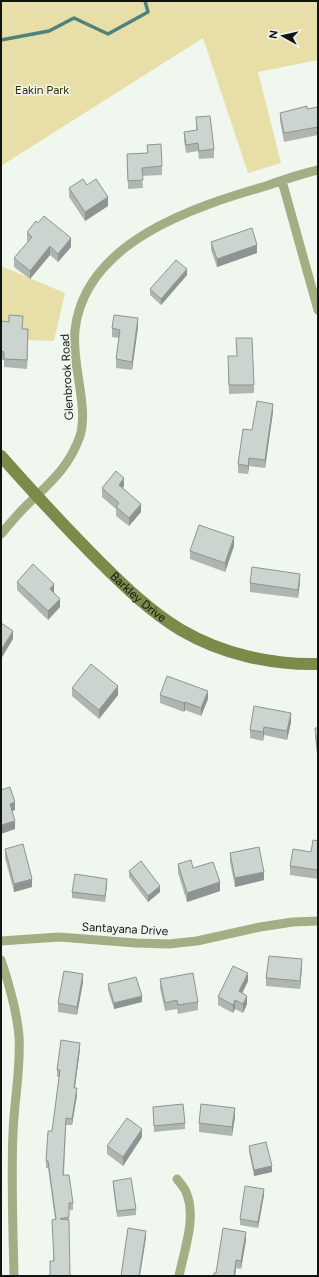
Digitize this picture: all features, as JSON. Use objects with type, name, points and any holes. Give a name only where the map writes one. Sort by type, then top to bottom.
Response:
[{"type":"street","name":"Glenbrook Road","points":[[1,534],[22,510],[60,473],[75,448],[80,436],[83,412],[76,361],[75,331],[84,299],[93,281],[101,270],[124,248],[159,226],[233,195],[318,170]]},
{"type":"street","points":[[282,181],[318,310]]},
{"type":"street","name":"Barkley Drive","points":[[1,456],[37,496],[126,587],[155,612],[181,630],[212,645],[247,656],[285,663],[318,664]]},
{"type":"street","name":"Santayana Drive","points":[[1,941],[59,937],[169,944],[197,941],[260,927],[293,922],[318,921]]},
{"type":"street","points":[[1,960],[16,1019],[18,1036],[12,1173],[14,1276]]},
{"type":"street","points":[[177,1179],[186,1191],[190,1204],[191,1220],[179,1276]]},
{"type":"green space","name":"Eakin Park","points":[[1,1],[318,1],[318,60],[258,72],[281,163],[248,173],[203,38],[1,166]]},
{"type":"green space","points":[[1,266],[65,293],[54,341],[1,339]]},
{"type":"building","points":[[307,106],[307,109],[318,107],[318,127],[284,133],[280,113]]},
{"type":"building","points":[[210,116],[214,149],[199,151],[198,143],[186,145],[184,132],[197,130],[196,117]]},
{"type":"building","points":[[161,144],[162,166],[142,168],[143,180],[128,181],[127,154],[148,153],[147,145]]},
{"type":"building","points":[[83,179],[87,185],[96,179],[108,197],[85,212],[69,188]]},
{"type":"building","points":[[44,216],[71,238],[58,254],[50,246],[30,271],[14,258],[32,237],[27,232],[36,221],[38,223]]},
{"type":"building","points":[[252,228],[257,245],[217,259],[211,242]]},
{"type":"building","points":[[176,260],[187,269],[161,299],[150,289]]},
{"type":"building","points":[[9,315],[23,316],[22,329],[28,329],[27,360],[4,359],[4,352],[1,351],[1,321],[9,322]]},
{"type":"building","points":[[114,315],[138,318],[132,362],[116,359],[120,330],[112,328]]},
{"type":"building","points":[[236,338],[252,338],[254,385],[229,385],[228,356],[237,356]]},
{"type":"building","points":[[257,401],[273,404],[265,460],[249,458],[248,466],[238,464],[243,429],[252,430]]},
{"type":"building","points":[[116,471],[124,478],[119,485],[141,504],[129,518],[116,507],[119,503],[102,488]]},
{"type":"building","points":[[199,525],[234,537],[225,563],[190,551]]},
{"type":"building","points":[[33,564],[54,584],[50,589],[60,599],[48,611],[17,582]]},
{"type":"building","points":[[252,567],[300,574],[298,590],[250,583]]},
{"type":"building","points":[[1,623],[13,631],[1,650]]},
{"type":"building","points":[[91,664],[118,686],[99,710],[72,688]]},
{"type":"building","points":[[167,676],[208,691],[201,708],[160,695]]},
{"type":"building","points":[[254,706],[291,713],[287,731],[264,727],[263,732],[250,730]]},
{"type":"building","points":[[315,728],[318,728],[318,755]]},
{"type":"building","points":[[10,787],[15,802],[10,804],[15,821],[1,825],[1,790]]},
{"type":"building","points":[[313,840],[318,841],[318,870],[290,866],[293,849],[311,852]]},
{"type":"building","points":[[23,844],[32,879],[14,884],[5,849]]},
{"type":"building","points":[[259,847],[264,872],[235,878],[230,853]]},
{"type":"building","points":[[191,860],[193,868],[213,862],[220,882],[187,893],[178,864]]},
{"type":"building","points":[[141,861],[160,886],[148,896],[129,871]]},
{"type":"building","points":[[75,874],[107,879],[105,896],[72,892]]},
{"type":"building","points":[[269,956],[302,959],[300,981],[266,978]]},
{"type":"building","points":[[233,966],[248,973],[239,991],[247,996],[243,1004],[235,1000],[233,1005],[218,997]]},
{"type":"building","points":[[64,971],[83,974],[77,1007],[58,1003]]},
{"type":"building","points":[[193,973],[198,1002],[178,1005],[177,1000],[165,1003],[160,979]]},
{"type":"building","points":[[136,977],[142,996],[114,1003],[108,984]]},
{"type":"building","points":[[61,1040],[80,1043],[74,1088],[77,1088],[72,1119],[66,1118],[63,1175],[69,1175],[73,1203],[69,1203],[69,1217],[60,1219],[69,1220],[70,1276],[50,1276],[50,1261],[54,1261],[52,1220],[56,1219],[48,1161],[46,1161],[48,1131],[52,1131],[60,1070],[57,1070]]},
{"type":"building","points":[[183,1104],[185,1123],[154,1126],[153,1107]]},
{"type":"building","points":[[201,1104],[235,1108],[232,1127],[199,1123]]},
{"type":"building","points":[[127,1118],[142,1129],[123,1157],[107,1146]]},
{"type":"building","points":[[266,1142],[272,1166],[254,1170],[249,1146]]},
{"type":"building","points":[[131,1178],[136,1209],[117,1211],[113,1181]]},
{"type":"building","points":[[245,1186],[264,1189],[258,1222],[240,1219]]},
{"type":"building","points":[[128,1228],[146,1231],[139,1276],[121,1276]]},
{"type":"building","points":[[223,1228],[246,1232],[241,1261],[236,1260],[234,1276],[214,1276],[214,1273],[216,1273]]},
{"type":"waterway","points":[[1,40],[49,31],[74,18],[108,34],[148,12],[145,1]]}]
